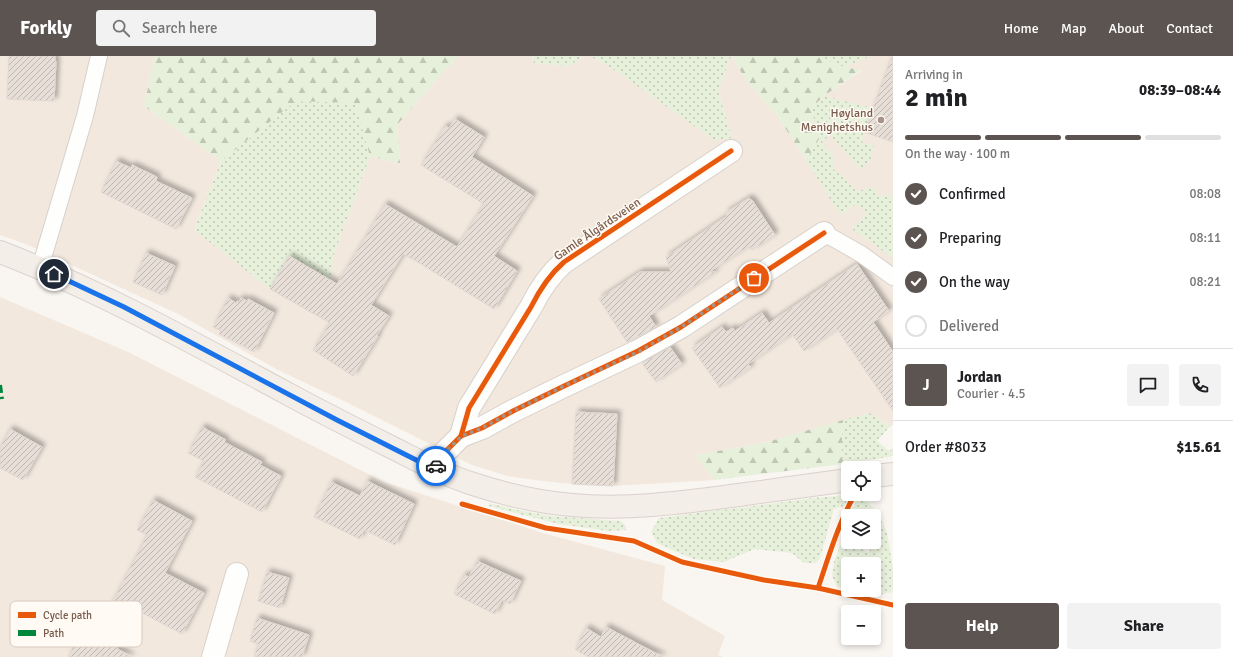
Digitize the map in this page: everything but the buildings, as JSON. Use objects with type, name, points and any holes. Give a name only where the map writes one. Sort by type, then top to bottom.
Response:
[{"type":"main road","points":[[0,252],[40,268],[124,307],[337,420],[434,469],[498,491],[533,500],[572,505],[605,507],[642,506],[694,501],[841,481]]},
{"type":"main road","points":[[881,475],[893,474]]},
{"type":"street","name":"Gamle Ålgårdsveien","points":[[462,436],[469,408],[531,307],[540,289],[553,271],[564,262],[731,151]]},
{"type":"street","points":[[434,469],[445,452],[462,436],[482,428],[562,387],[638,352],[681,327],[824,233]]},
{"type":"street","points":[[213,657],[237,574]]},
{"type":"lane","points":[[40,268],[85,116],[99,56]]},
{"type":"lane","points":[[824,233],[861,254],[893,276]]},
{"type":"shaded area","points":[[0,56],[155,56],[144,106],[221,161],[194,230],[289,256],[330,280],[334,254],[370,156],[400,164],[397,125],[458,56],[532,56],[534,63],[569,66],[583,56],[590,56],[732,138],[718,91],[732,56],[745,79],[778,117],[806,160],[811,108],[824,96],[861,71],[844,67],[870,56],[893,56],[893,425],[890,426],[870,413],[767,442],[696,455],[714,480],[613,486],[561,483],[508,476],[472,465],[342,400],[278,370],[180,315],[26,244],[0,235]]},
{"type":"shaded area","points":[[0,297],[128,352],[384,482],[546,534],[665,566],[662,600],[725,636],[718,655],[723,657],[0,657]]},
{"type":"green space","points":[[155,56],[458,56],[397,125],[400,164],[370,156],[355,103],[296,101],[221,161],[144,106]]},
{"type":"green space","points":[[532,56],[583,56],[569,66],[534,63]]},
{"type":"green space","points":[[590,56],[731,56],[718,91],[732,138],[714,140],[616,71]]},
{"type":"green space","points":[[732,56],[815,56],[844,67],[861,70],[824,96],[811,108],[819,139],[806,160],[778,117],[745,79]]},
{"type":"green space","points":[[815,56],[870,56],[844,67]]},
{"type":"green space","points":[[824,96],[873,108],[864,132],[862,144],[874,144],[870,161],[860,169],[830,135],[822,142],[833,156],[833,169],[857,191],[875,187],[877,195],[893,196],[893,258],[852,229],[867,213],[856,204],[840,215],[806,160],[819,139],[811,108]]},
{"type":"green space","points":[[296,101],[356,103],[370,156],[334,254],[331,281],[289,257],[270,289],[194,230],[221,161]]},
{"type":"green space","points":[[870,413],[890,426],[877,441],[889,451],[893,448],[893,456],[863,461],[847,461],[841,458],[843,420]]},
{"type":"green space","points":[[843,420],[841,458],[847,461],[841,461],[841,464],[714,480],[696,455],[767,442]]},
{"type":"green space","points":[[841,496],[841,501],[867,501],[874,509],[848,509],[845,506],[834,509],[820,558],[816,563],[804,563],[792,553],[754,549],[724,562],[693,559],[657,543],[651,532],[659,518]]},
{"type":"green space","points":[[489,503],[552,516],[621,521],[626,526],[626,530],[609,531],[559,524],[489,506]]},
{"type":"green space","points":[[881,520],[887,533],[893,569],[892,592],[881,594],[881,557],[841,557],[841,587],[837,586],[832,576],[834,562],[841,543],[841,549],[862,549],[868,553],[871,549],[881,549]]},
{"type":"marked path","points":[[0,385],[2,399]]},
{"type":"cycle path","points":[[461,436],[469,408],[549,277],[564,262],[731,151]]},
{"type":"cycle path","points":[[434,469],[445,452],[461,436],[482,428],[513,411],[638,351],[681,327],[824,233]]},
{"type":"cycle path","points":[[818,588],[839,528],[851,501]]},
{"type":"cycle path","points":[[462,504],[546,528],[634,541],[682,562],[764,580],[818,588],[893,605]]},
{"type":"way so far","points":[[436,466],[445,452],[462,436],[482,428],[562,387],[638,352],[681,327],[754,278]]},
{"type":"place","name":"Høyland Menighetshus","points":[[881,120]]},
{"type":"route","points":[[54,274],[124,307],[345,424],[434,469],[436,466]]}]
